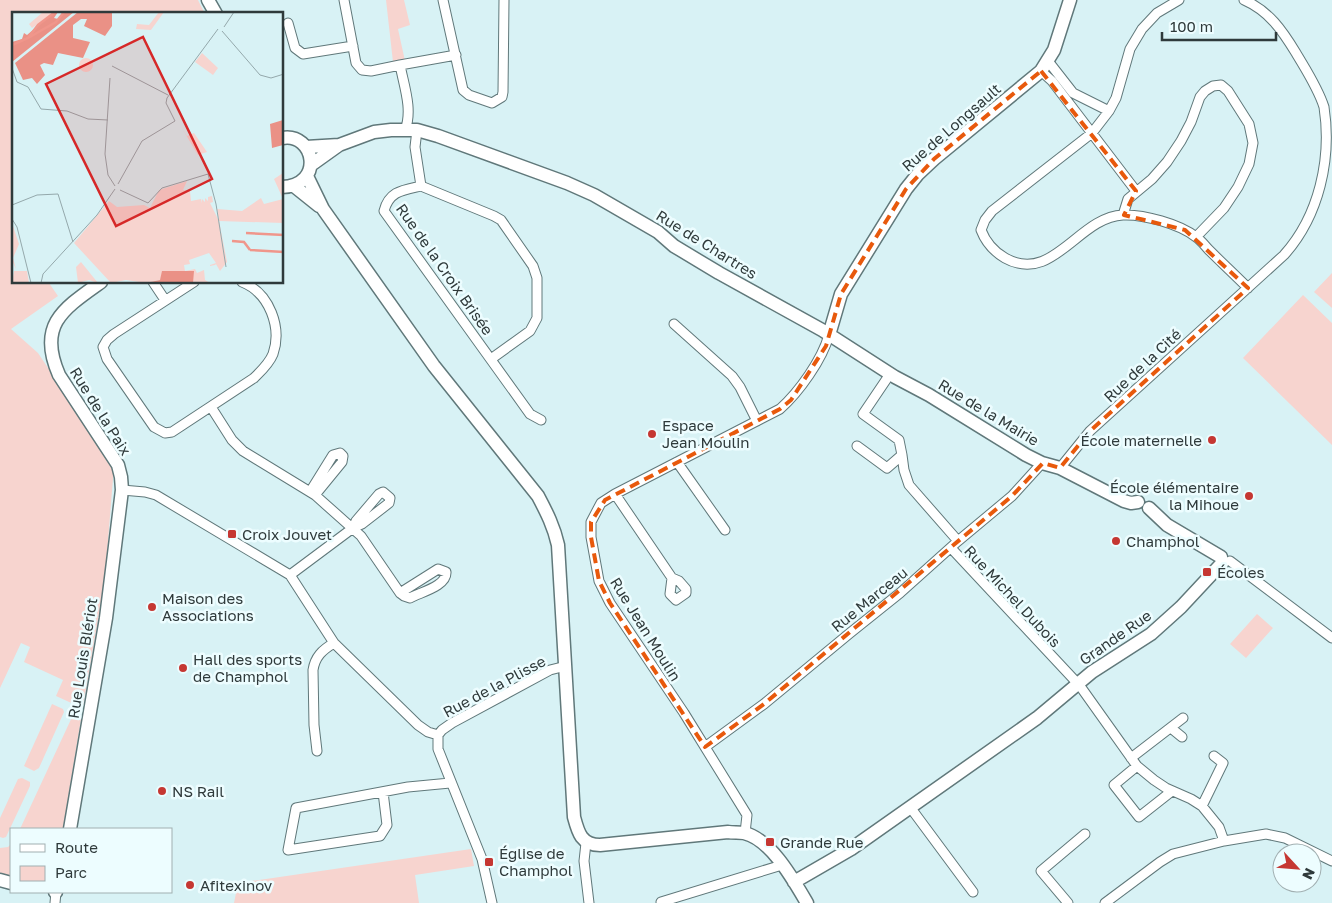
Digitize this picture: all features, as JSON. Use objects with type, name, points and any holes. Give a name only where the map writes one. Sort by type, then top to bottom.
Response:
[{"type":"street","points":[[208,0],[215,12]]},
{"type":"street","points":[[344,0],[356,63],[362,70],[400,66],[456,55]]},
{"type":"street","points":[[443,0],[465,93],[492,103],[502,97],[504,92],[504,0]]},
{"type":"street","name":"Rue de Longsault","points":[[829,335],[841,294],[906,189],[934,159],[1044,66],[1054,50],[1070,0]]},
{"type":"street","points":[[1179,0],[1157,13],[1142,29],[1130,49],[1116,98],[1109,111],[1092,133],[992,211],[985,220],[981,230],[984,239],[990,247],[1012,262],[1025,265],[1047,260],[1100,221],[1124,215],[1158,220],[1185,230],[1196,237],[1248,288]]},
{"type":"street","name":"Rue de la Cité","points":[[1060,468],[1090,431],[1294,244],[1325,192],[1329,140],[1328,106],[1282,31],[1269,15],[1244,0]]},
{"type":"street","points":[[288,23],[295,48],[303,54],[353,46]]},
{"type":"street","name":"Rue de la Croix Brisée","points":[[400,66],[421,186]]},
{"type":"street","points":[[1044,66],[1073,93],[1109,111]]},
{"type":"street","points":[[1044,66],[1052,81],[1136,191]]},
{"type":"street","points":[[1124,215],[1128,199],[1152,179],[1167,162],[1181,141],[1191,122],[1200,97],[1213,86],[1221,86],[1228,90],[1249,124],[1253,143],[1249,164],[1238,187],[1224,208],[1196,237]]},
{"type":"street","points":[[306,147],[339,144],[374,132],[411,130]]},
{"type":"street","name":"Rue de Chartres","points":[[411,130],[545,176],[594,195],[650,227],[674,246],[719,273],[829,335]]},
{"type":"street","points":[[284,136],[297,140],[306,147],[310,155],[309,170],[323,210],[434,366],[538,496],[554,528],[558,545],[574,817],[577,829],[583,840],[586,843],[600,845],[728,832],[745,833],[763,842],[782,865],[807,903]]},
{"type":"street","points":[[288,186],[301,182],[309,170],[339,144]]},
{"type":"street","points":[[288,186],[323,210]]},
{"type":"street","name":"Rue de la Croix Brisée","points":[[490,359],[530,331],[537,318],[537,278],[533,266],[501,220],[494,216],[421,186],[397,192],[386,201],[384,211],[490,359],[530,414],[541,420]]},
{"type":"street","name":"Rue de la Paix","points":[[98,284],[72,302],[64,310],[57,320],[49,347],[52,360],[59,375],[118,465],[122,490]]},
{"type":"street","points":[[154,284],[165,300]]},
{"type":"street","points":[[191,284],[107,340],[104,346],[107,359],[154,427],[160,432],[165,433],[172,432],[254,378],[264,369],[272,355],[276,340],[275,321],[260,295],[245,284]]},
{"type":"street","points":[[674,324],[732,376],[758,421]]},
{"type":"street","name":"Rue de la Mairie","points":[[829,335],[890,374],[929,395],[1026,455],[1042,463],[1060,468],[1124,501],[1143,505],[1167,525],[1225,560]]},
{"type":"street","name":"Rue Jean Moulin","points":[[745,833],[747,815],[705,747],[610,603],[599,581],[591,537],[591,522],[601,503],[615,494],[780,410],[806,378],[826,346],[829,335]]},
{"type":"street","points":[[890,374],[863,414],[899,440],[904,470],[910,484],[958,541]]},
{"type":"street","points":[[211,407],[232,440],[243,451],[313,494],[353,528],[361,536],[400,593],[404,596],[410,598],[443,582],[446,572],[438,569],[400,593]]},
{"type":"street","points":[[857,446],[887,468],[902,455]]},
{"type":"street","points":[[677,462],[725,530]]},
{"type":"street","name":"Rue Marceau","points":[[705,747],[764,704],[900,593],[1012,496],[1042,463]]},
{"type":"street","points":[[122,490],[156,495],[290,575],[334,643],[418,725],[428,732],[438,735],[438,749],[482,859],[492,903]]},
{"type":"street","name":"Rue Louis Blériot","points":[[70,828],[106,618],[122,490]]},
{"type":"street","points":[[615,494],[672,578]]},
{"type":"street","points":[[290,575],[353,528]]},
{"type":"street","name":"Rue Michel Dubois","points":[[951,548],[1076,684],[1080,686],[1138,766],[1154,780],[1202,806]]},
{"type":"street","points":[[1225,560],[1332,638]]},
{"type":"street","name":"Grande Rue","points":[[794,882],[852,849],[1037,718],[1092,672],[1151,634],[1181,607],[1225,560]]},
{"type":"street","points":[[317,751],[314,725],[314,662],[326,648],[334,643]]},
{"type":"street","name":"Rue de la Plisse","points":[[438,735],[452,723],[533,679],[550,670],[566,666]]},
{"type":"street","points":[[1131,758],[1183,718]]},
{"type":"street","points":[[1171,728],[1182,737]]},
{"type":"street","points":[[1214,756],[1224,763],[1202,806],[1219,827],[1224,841]]},
{"type":"street","points":[[1138,766],[1114,785],[1139,816],[1172,791]]},
{"type":"street","points":[[383,792],[387,825],[380,836],[288,850],[296,808],[383,792],[450,783]]},
{"type":"street","points":[[910,808],[973,892]]},
{"type":"street","points":[[1068,903],[1041,871],[1085,834]]},
{"type":"street","points":[[1105,903],[1173,854],[1224,841],[1266,834],[1285,838],[1332,861]]},
{"type":"street","points":[[586,843],[584,861],[590,903]]},
{"type":"street","points":[[661,902],[782,865]]},
{"type":"highlighted area","points":[[1041,71],[1136,191],[1124,215],[1185,230],[1248,288],[1090,431],[1060,468],[1043,463],[1012,496],[764,704],[705,747],[610,603],[599,581],[591,537],[591,522],[605,500],[780,409],[791,400],[826,346],[841,294],[906,189],[934,159]]},
{"type":"green space","points":[[0,0],[198,0],[204,12],[12,12],[12,284],[50,284],[58,296],[11,329],[38,353],[114,466],[105,579],[83,706],[78,706],[56,696],[63,680],[24,662],[30,647],[21,643],[0,688]]},
{"type":"green space","points":[[386,0],[404,0],[410,25],[398,29],[405,61],[393,62]]},
{"type":"green space","points":[[1332,273],[1332,308],[1314,292]]},
{"type":"green space","points":[[1303,295],[1332,323],[1332,445],[1243,358]]},
{"type":"green space","points":[[1257,614],[1273,628],[1246,658],[1230,644]]},
{"type":"green space","points":[[52,704],[63,709],[64,712],[39,768],[34,771],[24,766]]},
{"type":"green space","points":[[73,715],[81,719],[63,828],[20,828]]},
{"type":"green space","points":[[22,778],[30,782],[30,786],[6,837],[3,838],[0,837],[0,818],[18,779]]},
{"type":"green space","points":[[10,845],[10,876],[0,874],[0,848]]},
{"type":"green space","points":[[471,849],[474,866],[415,875],[419,903],[234,903],[238,883]]},
{"type":"place","name":"Espace Jean Moulin","points":[[652,434]]},
{"type":"place","name":"École maternelle","points":[[1212,440]]},
{"type":"place","name":"École élémentaire la Mihoue","points":[[1249,496]]},
{"type":"place","name":"Croix Jouvet","points":[[232,534]]},
{"type":"place","name":"Champhol","points":[[1116,541]]},
{"type":"place","name":"Écoles","points":[[1207,572]]},
{"type":"place","name":"Maison des Associations","points":[[152,607]]},
{"type":"place","name":"Hall des sports de Champhol","points":[[183,668]]},
{"type":"place","name":"NS Rail","points":[[162,791]]},
{"type":"place","name":"Grande Rue","points":[[770,842]]},
{"type":"place","name":"Église de Champhol","points":[[489,862]]},
{"type":"place","name":"Afitexinov","points":[[190,885]]}]
